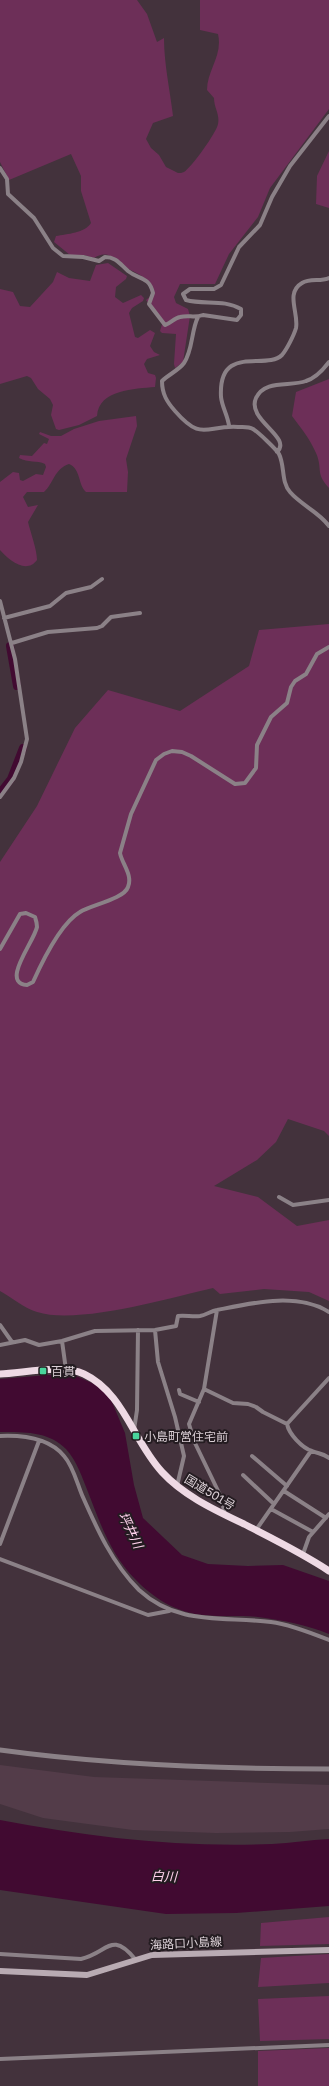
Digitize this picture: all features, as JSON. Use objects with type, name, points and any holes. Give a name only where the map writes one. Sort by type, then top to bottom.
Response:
[{"type":"highway","name":"国道501号","points":[[0,1374],[66,1370],[83,1374],[107,1389],[115,1397],[134,1432],[154,1463],[177,1486],[225,1515],[303,1554],[329,1571]]},
{"type":"main road","name":"海路口小島線","points":[[0,1971],[87,1975],[111,1969],[135,1959],[168,1953],[329,1950]]},
{"type":"street","points":[[0,168],[7,179],[6,187],[10,197],[26,208],[53,248],[63,256],[83,257],[99,261],[108,257],[116,259],[129,272],[143,277],[149,283],[153,293],[149,304],[165,325],[177,317],[198,317],[203,315],[237,320],[241,315],[240,309],[227,303],[193,302],[186,300],[183,294],[190,289],[214,288],[221,285],[239,247],[260,225],[272,197],[290,166],[329,116]]},
{"type":"street","points":[[229,426],[222,398],[222,384],[228,371],[234,365],[244,361],[274,360],[281,356],[296,328],[293,293],[297,287],[308,280],[329,278]]},
{"type":"street","points":[[198,317],[194,325],[188,355],[183,364],[162,381],[162,390],[168,402],[176,412],[196,429],[205,432],[229,426],[253,429],[277,452],[285,482],[290,492],[324,520],[329,526]]},
{"type":"street","points":[[277,452],[280,449],[281,444],[277,436],[256,412],[255,401],[257,396],[266,387],[307,381],[322,371],[329,362]]},
{"type":"street","points":[[4,618],[50,606],[66,593],[91,587],[102,579]]},
{"type":"street","points":[[0,602],[12,643],[27,739],[21,762],[14,778],[0,797]]},
{"type":"street","points":[[12,643],[48,632],[97,628],[102,626],[111,617],[140,613]]},
{"type":"street","points":[[0,948],[20,914],[26,913],[35,917],[37,927],[13,970],[13,977],[17,982],[27,985],[33,982],[47,952],[73,917],[80,911],[128,890],[130,883],[129,875],[121,859],[120,853],[131,814],[156,760],[172,751],[182,752],[191,756],[235,784],[245,783],[256,768],[257,745],[271,717],[287,703],[291,687],[295,681],[306,674],[317,654],[329,647]]},
{"type":"street","points":[[279,1197],[293,1205],[329,1200]]},
{"type":"street","points":[[0,1345],[25,1340],[39,1345],[62,1341],[95,1331],[155,1330],[176,1326],[178,1316],[200,1316],[217,1310],[266,1302],[287,1301],[311,1304],[329,1312]]},
{"type":"street","points":[[217,1310],[204,1389],[189,1424],[198,1451],[221,1497],[225,1515]]},
{"type":"street","points":[[0,1325],[12,1342]]},
{"type":"street","points":[[134,1432],[137,1410],[138,1330]]},
{"type":"street","points":[[155,1330],[158,1362],[175,1418],[184,1456],[177,1486]]},
{"type":"street","points":[[62,1341],[66,1370]]},
{"type":"street","points":[[286,1424],[329,1378]]},
{"type":"street","points":[[204,1389],[233,1402],[248,1404],[256,1407],[286,1424],[296,1440],[311,1451],[322,1453],[329,1458]]},
{"type":"street","points":[[179,1390],[180,1394],[199,1402]]},
{"type":"street","points":[[0,1436],[24,1437],[48,1443],[65,1457],[95,1524],[114,1561],[140,1591],[169,1611],[201,1619],[272,1622],[329,1640]]},
{"type":"street","points":[[0,1544],[39,1441]]},
{"type":"street","points":[[256,1530],[311,1451]]},
{"type":"street","points":[[252,1456],[287,1486]]},
{"type":"street","points":[[243,1475],[274,1504]]},
{"type":"street","points":[[284,1491],[327,1516],[313,1532],[303,1554]]},
{"type":"street","points":[[271,1509],[313,1532]]},
{"type":"street","points":[[0,1559],[148,1615],[169,1611]]},
{"type":"street","points":[[0,1750],[71,1758],[250,1770],[329,1769]]},
{"type":"street","points":[[0,1954],[81,1959],[90,1957],[110,1945],[118,1944],[127,1948],[135,1959]]},
{"type":"street","points":[[0,2059],[329,2045]]},
{"type":"shaded area","points":[[0,0],[137,0],[147,14],[157,42],[164,38],[166,67],[173,116],[153,123],[146,139],[151,148],[159,155],[166,167],[178,173],[182,173],[198,157],[209,142],[218,124],[214,98],[207,90],[209,76],[217,56],[219,42],[218,34],[200,30],[200,0],[329,0],[329,109],[270,188],[258,217],[229,254],[215,284],[180,284],[174,297],[176,303],[188,309],[190,316],[183,362],[175,368],[176,334],[162,333],[160,331],[163,321],[146,300],[152,295],[147,280],[125,267],[111,256],[104,255],[94,258],[84,255],[70,255],[54,242],[56,236],[80,231],[85,229],[91,223],[81,191],[81,176],[71,154],[9,180],[0,162]]},
{"type":"shaded area","points":[[329,151],[329,208],[316,204],[317,176]]},
{"type":"shaded area","points":[[108,263],[127,276],[126,279],[116,287],[115,297],[123,303],[141,295],[144,298],[143,301],[132,308],[129,313],[135,337],[138,338],[150,330],[155,333],[150,346],[154,352],[160,355],[147,359],[144,364],[148,373],[155,375],[155,387],[128,390],[111,395],[104,400],[99,407],[97,416],[79,425],[59,430],[56,429],[51,415],[53,405],[50,399],[38,389],[31,378],[27,376],[0,384],[0,289],[13,292],[20,306],[30,307],[53,282],[57,272],[69,278],[90,281],[96,265]]},
{"type":"shaded area","points":[[329,379],[329,488],[322,478],[318,458],[314,448],[292,416],[296,392]]},
{"type":"shaded area","points":[[136,416],[137,426],[126,459],[128,472],[127,492],[86,492],[83,489],[78,473],[73,466],[69,464],[64,466],[60,469],[44,492],[27,492],[23,497],[28,507],[38,505],[28,522],[37,560],[33,564],[23,566],[12,561],[3,554],[0,550],[0,482],[13,472],[19,473],[20,480],[23,481],[36,474],[43,475],[46,467],[45,464],[19,458],[20,455],[32,456],[44,443],[47,444],[49,439],[39,434],[40,432],[51,436],[61,436],[74,429],[99,421]]},
{"type":"shaded area","points":[[329,624],[329,1136],[324,1131],[288,1119],[276,1142],[257,1160],[214,1186],[258,1197],[297,1226],[329,1220],[329,1301],[309,1292],[264,1289],[220,1294],[213,1288],[124,1309],[99,1313],[55,1315],[32,1310],[0,1291],[0,862],[37,806],[75,728],[108,690],[180,711],[249,666],[259,630]]},
{"type":"shaded area","points":[[0,1765],[94,1777],[329,1785],[329,1829],[290,1832],[216,1833],[133,1830],[43,1818],[0,1804]]},
{"type":"shaded area","points":[[329,1917],[329,1944],[260,1946],[261,1923]]},
{"type":"shaded area","points":[[329,1954],[329,1983],[258,1987],[261,1958]]},
{"type":"shaded area","points":[[329,1996],[329,2039],[260,2041],[258,1999]]},
{"type":"shaded area","points":[[329,2048],[329,2086],[258,2086],[258,2051]]},
{"type":"water","name":"坪井川","points":[[48,1375],[76,1376],[101,1387],[112,1402],[125,1433],[134,1485],[143,1518],[182,1555],[208,1564],[248,1566],[283,1565],[329,1581],[329,1634],[303,1625],[267,1618],[194,1614],[175,1608],[142,1586],[119,1560],[102,1527],[79,1469],[66,1449],[52,1439],[43,1436],[26,1433],[0,1432],[0,1379]]},
{"type":"water","name":"白川","points":[[0,1820],[101,1836],[169,1843],[238,1845],[272,1844],[329,1839],[329,1906],[236,1913],[166,1914],[0,1890]]},
{"type":"waterway","points":[[10,646],[17,686]]},
{"type":"waterway","points":[[0,793],[11,779],[23,748]]},
{"type":"place","name":"百貫","points":[[43,1371]]},
{"type":"place","name":"小島町営住宅前","points":[[136,1436]]}]
